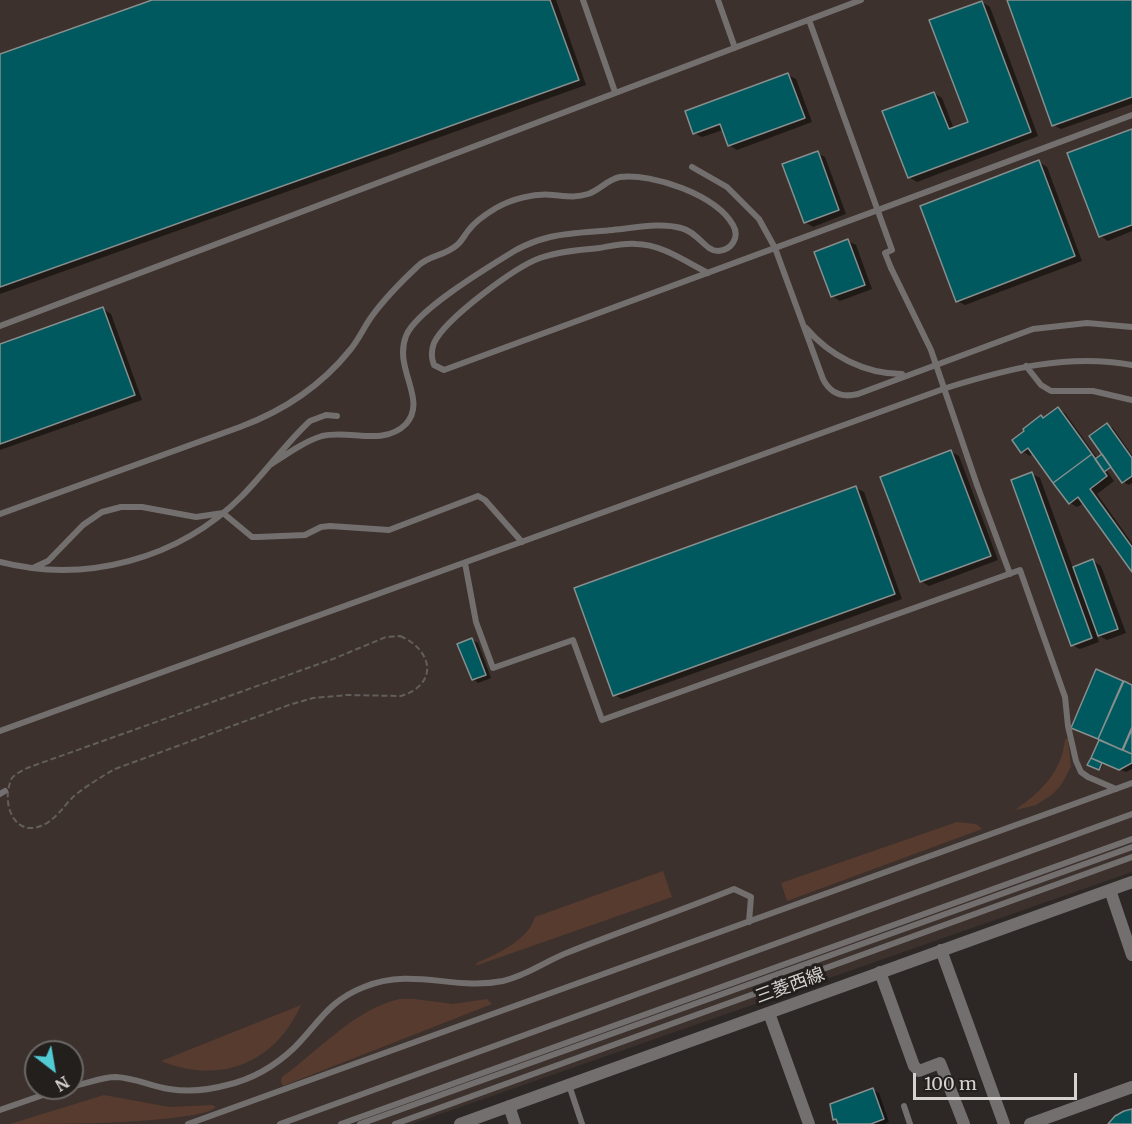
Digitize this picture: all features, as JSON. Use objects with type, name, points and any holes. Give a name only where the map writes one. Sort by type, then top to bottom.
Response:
[{"type":"street","name":"三菱西線","points":[[460,1124],[1132,882]]},
{"type":"street","points":[[1110,891],[1132,955]]},
{"type":"street","points":[[941,950],[1004,1124]]},
{"type":"street","points":[[880,972],[914,1066],[919,1071],[940,1063],[964,1124]]},
{"type":"street","points":[[769,1013],[809,1124]]},
{"type":"street","points":[[1030,1124],[1132,1087]]},
{"type":"street","points":[[509,1106],[515,1124]]},
{"type":"lane","points":[[582,0],[615,92]]},
{"type":"lane","points":[[718,0],[735,48]]},
{"type":"lane","points":[[0,326],[861,0]]},
{"type":"lane","points":[[809,20],[892,250],[885,253],[931,350],[1010,574]]},
{"type":"lane","points":[[708,273],[650,245],[634,243],[554,253],[538,258],[515,271],[454,319],[438,337],[431,351],[432,359],[434,365],[444,370],[708,273],[878,210],[1132,115]]},
{"type":"lane","points":[[692,167],[727,187],[759,219],[775,248],[823,379],[835,393],[844,396],[853,395],[1020,333],[1040,328],[1087,323],[1132,327]]},
{"type":"lane","points":[[0,514],[253,423],[289,404],[341,361],[358,340],[375,312],[417,266],[427,258],[444,254],[452,249],[480,219],[511,201],[540,195],[580,196],[595,191],[617,178],[642,178],[669,184],[695,194],[717,208],[734,227],[736,234],[734,241],[729,247],[720,250],[708,248],[697,235],[689,231],[667,226],[558,236],[516,250],[428,309],[408,330],[402,350],[406,378],[414,401],[412,413],[406,423],[387,435],[376,437],[340,434],[324,436],[306,442],[270,465]]},
{"type":"lane","points":[[804,325],[820,343],[850,362],[878,372],[907,374]]},
{"type":"lane","points":[[0,731],[930,393],[1026,366],[1079,360],[1132,365]]},
{"type":"lane","points":[[1026,366],[1041,385],[1051,391],[1086,391],[1132,400]]},
{"type":"lane","points":[[0,562],[61,571],[88,569],[131,561],[180,542],[223,513],[243,496],[310,421],[320,416],[337,416]]},
{"type":"lane","points":[[33,568],[48,561],[83,525],[102,512],[121,507],[142,507],[196,517],[223,513],[252,537],[265,538],[305,535],[321,527],[330,526],[389,530],[478,496],[485,500],[522,542]]},
{"type":"lane","points":[[465,563],[476,622],[493,668],[573,639],[602,720],[1020,570],[1065,697],[1068,726],[1076,761],[1081,772],[1088,777],[1116,789]]},
{"type":"lane","points":[[188,1124],[1132,783]]},
{"type":"lane","points":[[280,1124],[1132,814]]},
{"type":"lane","points":[[342,1124],[1132,839]]},
{"type":"lane","points":[[360,1124],[1132,848]]},
{"type":"lane","points":[[395,1124],[1132,857]]},
{"type":"lane","points":[[84,1083],[111,1077],[134,1079],[171,1089],[194,1090],[224,1086],[253,1077],[271,1067],[294,1047],[330,1007],[351,993],[375,983],[408,978],[466,984],[490,983],[514,978],[536,970],[570,951],[734,889],[751,897],[749,922]]},
{"type":"lane","points":[[568,1084],[582,1124]]},
{"type":"lane","points":[[0,1110],[29,1100]]},
{"type":"lane","points":[[904,1106],[910,1124]]},
{"type":"path","points":[[400,636],[409,640],[427,660],[427,673],[419,687],[412,693],[401,696],[347,695],[313,698],[156,753],[115,769],[93,782],[44,825],[31,829],[19,825],[10,817],[2,792],[13,777],[27,768],[386,637],[400,636]]},
{"type":"shaded area","points":[[0,0],[1132,0],[1132,872],[412,1124],[0,1124]]},
{"type":"shaded area","points":[[1065,739],[1068,739],[1071,767],[1061,785],[1053,794],[1036,805],[1015,810],[1049,780],[1060,761]]},
{"type":"shaded area","points":[[957,822],[976,824],[982,829],[787,901],[781,883]]},
{"type":"shaded area","points":[[663,871],[672,897],[475,966],[478,962],[520,939],[532,925],[535,917]]},
{"type":"shaded area","points":[[399,999],[453,1004],[487,999],[492,1004],[283,1086],[282,1077],[337,1032],[366,1012]]},
{"type":"shaded area","points":[[301,1005],[277,1042],[261,1055],[244,1064],[205,1071],[183,1068],[161,1061]]},
{"type":"shaded area","points":[[104,1095],[169,1107],[212,1105],[216,1107],[194,1115],[126,1122],[10,1124]]},
{"type":"building","points":[[152,0],[550,0],[579,80],[0,287],[0,54]]},
{"type":"building","points":[[1007,0],[1132,0],[1132,97],[1052,126]]},
{"type":"building","points":[[982,1],[1031,132],[908,178],[882,111],[934,92],[949,129],[968,122],[929,20]]},
{"type":"building","points":[[788,73],[805,118],[728,146],[720,124],[693,134],[685,111]]},
{"type":"building","points":[[1132,129],[1132,225],[1099,237],[1067,153]]},
{"type":"building","points":[[818,151],[839,210],[804,223],[782,164]]},
{"type":"building","points":[[1039,160],[1075,256],[956,302],[920,206]]},
{"type":"building","points":[[848,239],[865,285],[831,297],[814,252]]},
{"type":"building","points":[[103,307],[135,395],[0,444],[0,344]]},
{"type":"building","points":[[1058,407],[1092,454],[1053,483],[1028,448],[1021,453],[1012,440],[1041,415],[1043,418]]},
{"type":"building","points":[[1107,423],[1132,458],[1132,476],[1122,483],[1089,436]]},
{"type":"building","points":[[951,450],[991,556],[920,582],[880,477]]},
{"type":"building","points":[[1092,454],[1107,476],[1090,489],[1132,547],[1132,572],[1078,497],[1069,504],[1053,483]]},
{"type":"building","points":[[1102,454],[1111,467],[1104,472],[1095,459]]},
{"type":"building","points":[[1032,472],[1092,638],[1071,646],[1011,480]]},
{"type":"building","points":[[856,486],[895,594],[613,696],[574,588]]},
{"type":"building","points":[[1093,559],[1118,629],[1098,636],[1073,567]]},
{"type":"building","points":[[472,638],[486,675],[472,680],[457,644]]},
{"type":"building","points":[[1096,669],[1123,681],[1098,739],[1071,728]]},
{"type":"building","points":[[1124,681],[1132,685],[1132,727],[1122,750],[1098,739]]},
{"type":"building","points":[[1132,729],[1132,754],[1123,750]]},
{"type":"building","points":[[1099,740],[1132,754],[1132,763],[1119,770],[1091,758]]},
{"type":"building","points":[[1091,758],[1102,763],[1099,770],[1087,765]]},
{"type":"building","points":[[873,1088],[884,1119],[871,1124],[838,1124],[836,1119],[833,1120],[830,1104]]},
{"type":"building","points":[[1132,1109],[1132,1124],[1108,1124],[1115,1116]]}]
